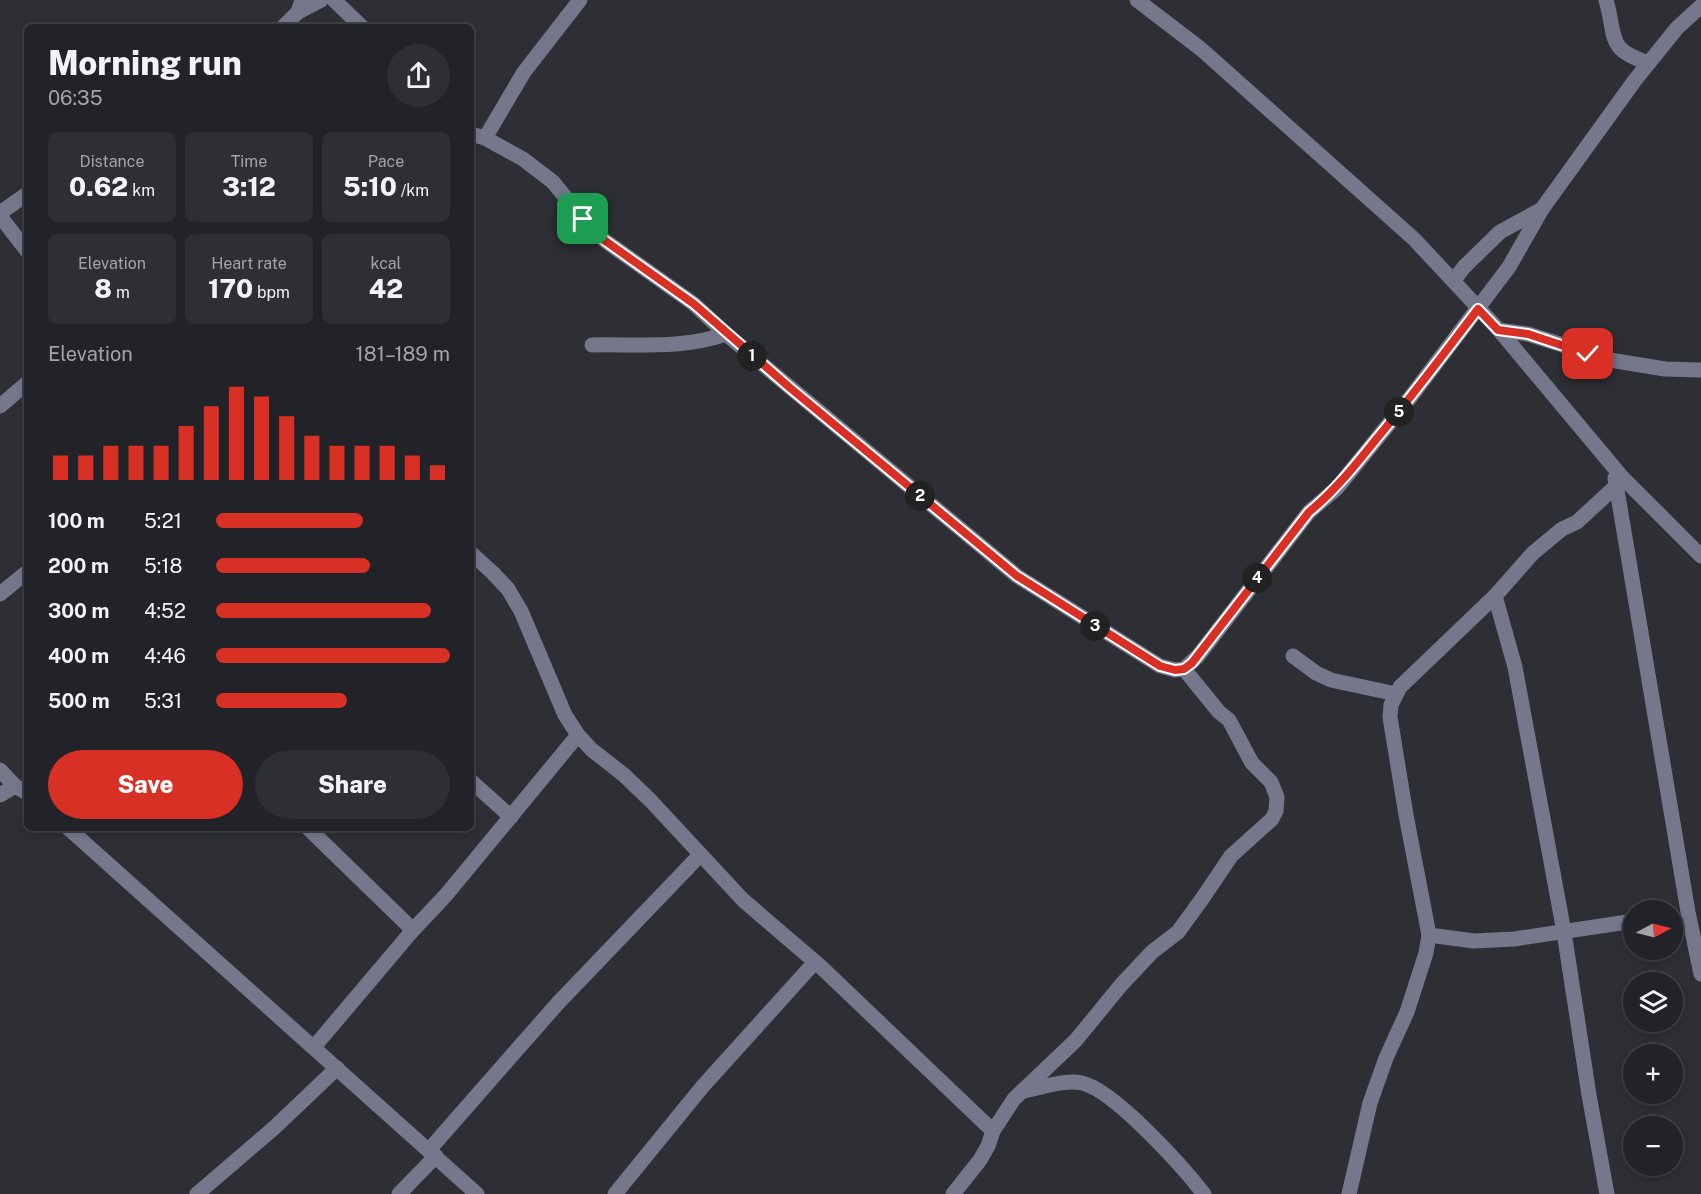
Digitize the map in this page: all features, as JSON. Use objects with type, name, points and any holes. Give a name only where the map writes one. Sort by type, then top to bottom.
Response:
[{"type":"street","points":[[285,24],[300,6],[321,0]]},
{"type":"street","points":[[334,0],[359,24]]},
{"type":"street","points":[[580,0],[478,136],[523,159],[553,182],[583,219],[604,240],[694,304],[726,334],[1017,576],[1160,666],[1175,670],[1184,669],[1198,656],[1309,512],[1337,488],[1409,399],[1478,309],[1521,247],[1542,209],[1635,80],[1677,28],[1699,8]]},
{"type":"street","points":[[1137,0],[1201,50],[1414,239],[1498,330],[1613,466],[1701,556]]},
{"type":"street","points":[[1606,0],[1614,38],[1619,48],[1629,57],[1649,63]]},
{"type":"street","points":[[1629,57],[1635,80]]},
{"type":"street","points":[[24,196],[0,215],[24,246]]},
{"type":"street","points":[[1454,280],[1500,231],[1542,209]]},
{"type":"street","points":[[1498,330],[1528,334],[1610,360],[1665,369],[1701,370]]},
{"type":"street","points":[[592,345],[686,344],[726,334]]},
{"type":"street","points":[[0,405],[24,385]]},
{"type":"street","points":[[1613,466],[1688,912],[1701,972]]},
{"type":"street","points":[[1348,1194],[1370,1103],[1386,1058],[1407,1012],[1426,953],[1429,935],[1390,717],[1391,705],[1400,687],[1495,596],[1533,553],[1562,529],[1577,522],[1616,486]]},
{"type":"street","points":[[474,557],[508,589],[521,610],[565,715],[578,735],[651,801],[743,900],[815,962],[993,1131]]},
{"type":"street","points":[[0,594],[24,574]]},
{"type":"street","points":[[1495,596],[1515,668],[1564,932],[1607,1194]]},
{"type":"street","points":[[1293,656],[1316,673],[1331,680],[1396,694]]},
{"type":"street","points":[[953,1194],[980,1160],[993,1131],[1014,1099],[1076,1040],[1121,985],[1152,952],[1178,932],[1230,856],[1272,819],[1276,811],[1277,797],[1271,782],[1252,763],[1229,720],[1219,712],[1184,669]]},
{"type":"street","points":[[314,1047],[413,930],[446,895],[578,735]]},
{"type":"street","points":[[0,770],[21,790]]},
{"type":"street","points":[[474,784],[511,817]]},
{"type":"street","points":[[0,795],[21,790]]},
{"type":"street","points":[[71,831],[477,1194]]},
{"type":"street","points":[[311,831],[413,930]]},
{"type":"street","points":[[399,1194],[558,1004],[700,855]]},
{"type":"street","points":[[1683,913],[1688,912]]},
{"type":"street","points":[[1429,935],[1474,941],[1514,939],[1623,923]]},
{"type":"street","points":[[615,1194],[703,1086],[815,962]]},
{"type":"street","points":[[197,1194],[275,1127],[337,1068]]},
{"type":"street","points":[[1023,1091],[1059,1084],[1082,1083],[1103,1093],[1118,1104],[1190,1176],[1204,1194]]},
{"type":"route","points":[[583,219],[604,240],[694,304],[726,334],[1017,576],[1139,654],[1160,666],[1175,670],[1184,669],[1192,663],[1309,512],[1337,488],[1478,309],[1498,330],[1528,334],[1588,354]]}]
